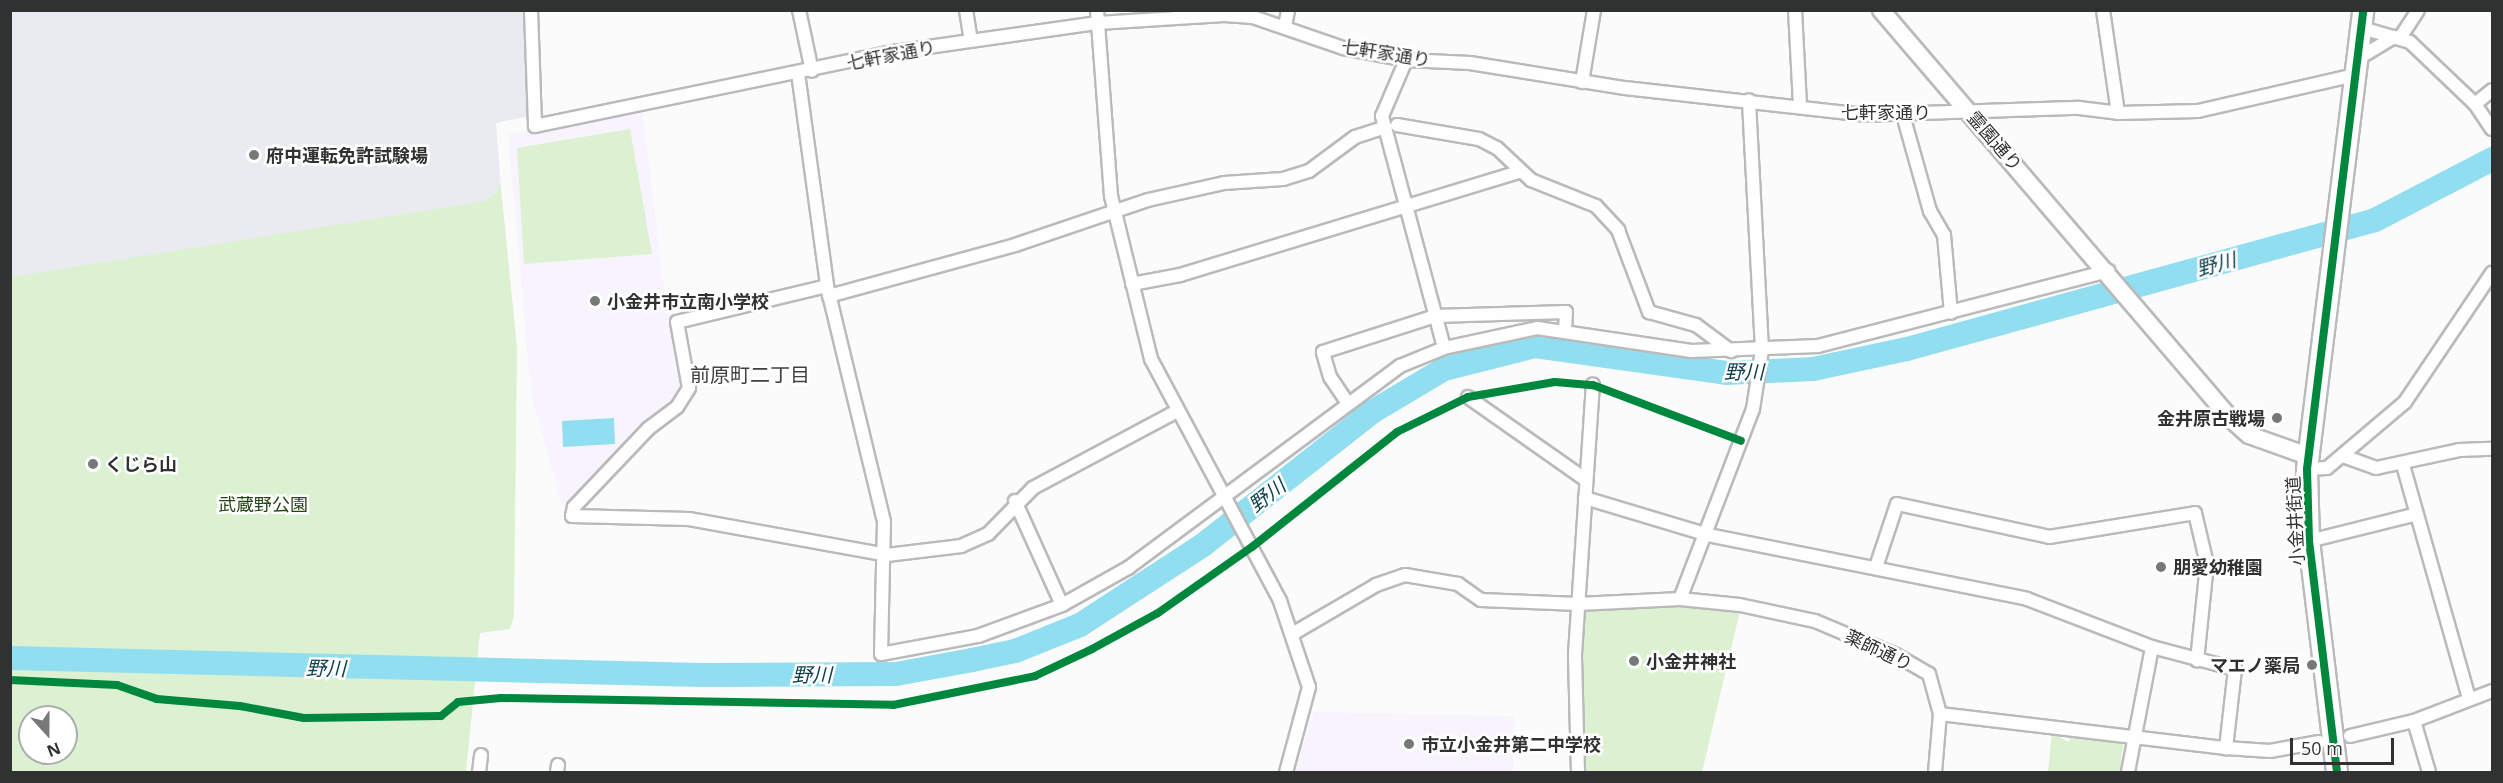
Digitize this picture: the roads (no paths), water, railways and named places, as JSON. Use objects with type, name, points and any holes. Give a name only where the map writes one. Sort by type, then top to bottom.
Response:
[{"type":"main road","points":[[2359,66],[2362,19]]},
{"type":"main road","name":"小金井街道","points":[[2337,772],[2309,541],[2308,463],[2335,268],[2359,66]]},
{"type":"street","name":"七軒家通り","points":[[531,10],[535,126],[798,73],[1097,17],[1224,15],[1285,26],[1343,48],[1406,60],[1470,63],[1582,82],[1800,107],[1903,115],[2079,108],[2118,113],[2233,106],[2260,95],[2359,66],[2397,37]]},
{"type":"street","points":[[799,10],[812,71]]},
{"type":"street","points":[[966,10],[971,41]]},
{"type":"street","points":[[1285,26],[1287,10]]},
{"type":"street","points":[[1582,82],[1594,10]]},
{"type":"street","points":[[1795,10],[1800,107]]},
{"type":"street","name":"霊園通り","points":[[1881,10],[2249,435],[2308,463]]},
{"type":"street","points":[[2103,10],[2118,113]]},
{"type":"street","points":[[2397,37],[2418,10]]},
{"type":"street","points":[[1097,17],[1114,215],[1151,359],[1252,547],[1294,633],[1309,687],[1286,772]]},
{"type":"street","points":[[2362,19],[2397,37],[2475,104],[2493,129]]},
{"type":"street","points":[[1406,60],[1382,116],[1391,126],[1405,206],[1444,348]]},
{"type":"street","points":[[798,73],[828,291],[887,555],[881,654],[978,636],[1062,604],[1128,568],[1347,402],[1400,366],[1444,348],[1491,335],[1565,329],[1691,351],[1818,346],[2108,271]]},
{"type":"street","points":[[2475,104],[2493,90]]},
{"type":"street","points":[[1680,599],[1708,535],[1754,405],[1762,350],[1749,100]]},
{"type":"street","points":[[1903,115],[1930,211],[1944,235],[1951,313]]},
{"type":"street","points":[[1177,411],[1015,501],[988,534],[961,546],[887,555],[689,519],[572,516],[574,507],[648,429],[677,407],[689,388],[677,322],[828,291],[1114,215],[1190,190],[1292,177],[1355,137],[1391,126],[1479,139],[1497,148],[1519,171],[1596,206],[1618,230],[1649,312],[1696,325],[1731,351]]},
{"type":"street","points":[[1132,284],[1519,171]]},
{"type":"street","points":[[2308,463],[2327,468],[2405,402],[2475,291],[2493,273]]},
{"type":"street","points":[[1347,402],[1330,377],[1323,352],[1435,315],[1566,312],[1565,329]]},
{"type":"street","points":[[1578,772],[1578,604],[1593,385]]},
{"type":"street","points":[[1468,398],[1586,480]]},
{"type":"street","points":[[2343,456],[2376,468],[2403,465],[2459,450],[2493,449]]},
{"type":"street","points":[[2403,465],[2469,699]]},
{"type":"street","points":[[1585,498],[1708,535],[2027,599],[2152,647],[2235,669],[2226,748]]},
{"type":"street","points":[[1015,501],[1062,604]]},
{"type":"street","points":[[1876,567],[1897,504],[2049,537],[2195,513],[2207,564],[2197,660]]},
{"type":"street","points":[[2309,541],[2416,514]]},
{"type":"street","name":"薬師通り","points":[[1294,633],[1376,585],[1405,575],[1449,581],[1481,600],[1578,604],[1680,599],[1779,611],[1896,655],[1929,674],[1940,714]]},
{"type":"street","points":[[2128,772],[2152,647]]},
{"type":"street","points":[[2350,736],[2414,721],[2493,691]]},
{"type":"street","points":[[1935,772],[1940,714],[2226,748],[2270,751],[2319,742]]},
{"type":"street","points":[[2414,721],[2429,772]]},
{"type":"street","points":[[479,772],[481,755]]},
{"type":"water","points":[[614,418],[615,444],[563,447],[562,421]]},
{"type":"waterway","name":"野川","points":[[10,658],[702,675],[896,674],[972,660],[1015,651],[1080,625],[1203,545],[1372,412],[1444,369],[1535,346],[1726,373],[1813,369],[1907,349],[2375,220],[2492,159]]},
{"type":"place","name":"府中運転免許試験場","points":[[254,155]]},
{"type":"place","name":"小金井市立南小学校","points":[[595,301]]},
{"type":"place","name":"金井原古戦場","points":[[2277,418]]},
{"type":"place","name":"くじら山","points":[[93,464]]},
{"type":"place","name":"朋愛幼稚園","points":[[2161,567]]},
{"type":"place","name":"小金井神社","points":[[1634,661]]},
{"type":"place","name":"マエノ薬局","points":[[2312,665]]},
{"type":"place","name":"市立小金井第二中学校","points":[[1409,744]]},
{"type":"district","name":"前原町二丁目","points":[[750,374]]},
{"type":"park label","name":"武蔵野公園","points":[[263,504]]}]
